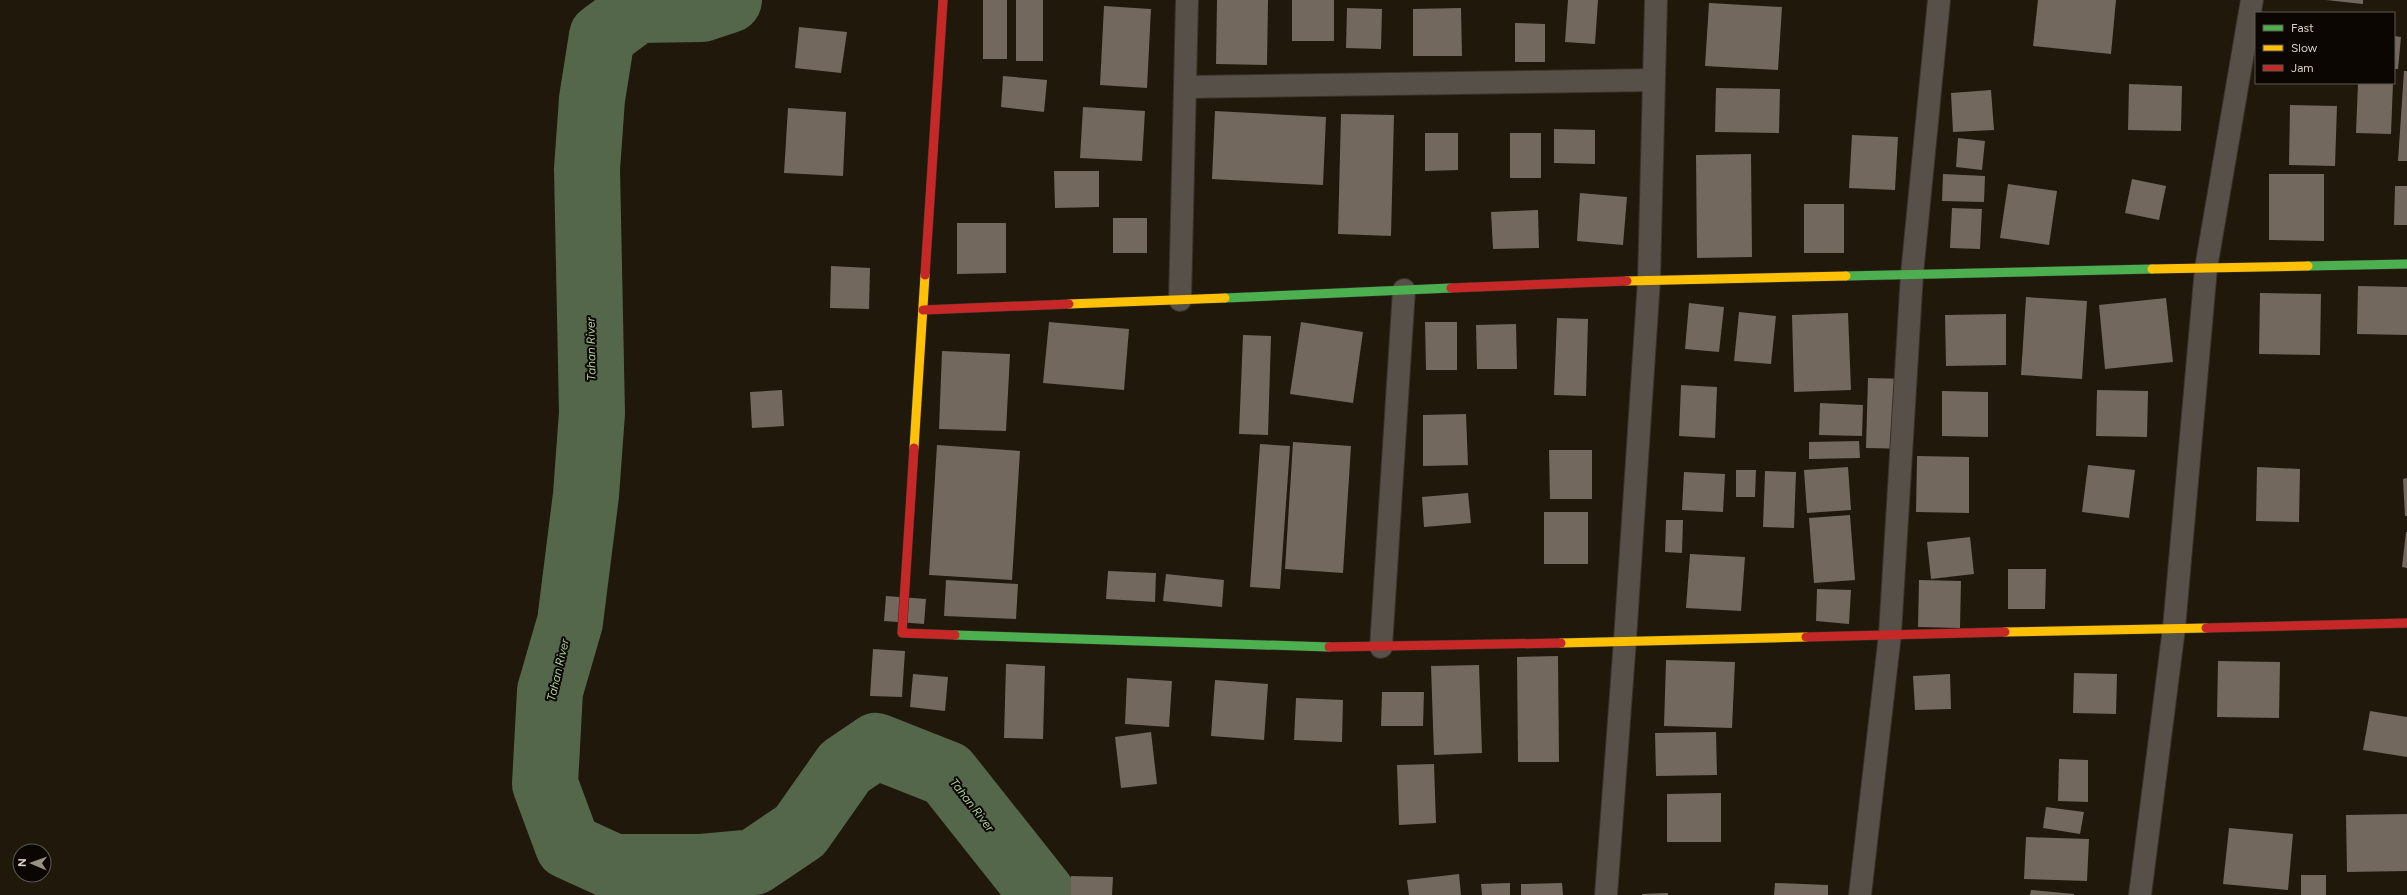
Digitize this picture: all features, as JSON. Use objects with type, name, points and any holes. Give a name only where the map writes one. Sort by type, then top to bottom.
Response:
[{"type":"street","points":[[943,0],[902,633],[1345,648],[1625,640],[2407,623]]},
{"type":"street","points":[[1180,300],[1187,0]]},
{"type":"street","points":[[1606,895],[1649,280],[1656,0]]},
{"type":"street","points":[[1860,895],[1890,634],[1912,274],[1939,0]]},
{"type":"street","points":[[2140,895],[2174,628],[2206,268],[2252,0]]},
{"type":"street","points":[[1185,87],[1654,80]]},
{"type":"street","points":[[923,310],[1649,280],[2407,264]]},
{"type":"street","points":[[1381,647],[1404,290]]},
{"type":"building","points":[[983,0],[1007,0],[1007,59],[983,59]]},
{"type":"building","points":[[1016,0],[1043,0],[1043,61],[1016,61]]},
{"type":"building","points":[[1217,0],[1268,0],[1267,65],[1216,64]]},
{"type":"building","points":[[1292,0],[1334,0],[1334,41],[1292,41]]},
{"type":"building","points":[[1568,0],[1598,0],[1595,44],[1565,42]]},
{"type":"building","points":[[2038,0],[2116,0],[2111,54],[2033,46]]},
{"type":"building","points":[[2326,0],[2363,0],[2363,4]]},
{"type":"building","points":[[1709,3],[1782,7],[1778,70],[1705,66]]},
{"type":"building","points":[[1104,6],[1151,9],[1147,88],[1100,85]]},
{"type":"building","points":[[1347,8],[1382,9],[1381,49],[1346,48]]},
{"type":"building","points":[[1461,8],[1462,56],[1413,56],[1413,9]]},
{"type":"building","points":[[1515,23],[1545,24],[1545,62],[1515,62]]},
{"type":"building","points":[[799,27],[847,32],[841,73],[795,68]]},
{"type":"building","points":[[2395,36],[2401,37],[2398,69],[2395,69]]},
{"type":"building","points":[[2404,71],[2407,71],[2407,161],[2398,161]]},
{"type":"building","points":[[1003,76],[1047,80],[1044,112],[1001,107]]},
{"type":"building","points":[[2129,84],[2182,86],[2181,131],[2128,130]]},
{"type":"building","points":[[2358,84],[2393,84],[2391,134],[2356,133]]},
{"type":"building","points":[[1716,88],[1780,89],[1779,133],[1715,132]]},
{"type":"building","points":[[1991,90],[1994,130],[1953,132],[1951,93]]},
{"type":"building","points":[[2290,105],[2337,106],[2335,166],[2289,165]]},
{"type":"building","points":[[1083,107],[1145,111],[1142,161],[1080,158]]},
{"type":"building","points":[[788,108],[846,112],[843,176],[784,173]]},
{"type":"building","points":[[1215,111],[1326,117],[1323,185],[1212,179]]},
{"type":"building","points":[[1341,114],[1394,115],[1391,236],[1338,234]]},
{"type":"building","points":[[1554,129],[1595,130],[1595,164],[1554,163]]},
{"type":"building","points":[[1425,133],[1458,133],[1458,170],[1425,171]]},
{"type":"building","points":[[1510,133],[1541,133],[1541,178],[1510,178]]},
{"type":"building","points":[[1852,135],[1898,137],[1895,190],[1849,188]]},
{"type":"building","points":[[1958,138],[1985,141],[1982,170],[1956,167]]},
{"type":"building","points":[[1751,154],[1752,257],[1697,258],[1696,155]]},
{"type":"building","points":[[1054,171],[1099,171],[1099,207],[1055,208]]},
{"type":"building","points":[[1943,174],[1985,176],[1984,202],[1942,201]]},
{"type":"building","points":[[2269,174],[2324,174],[2324,241],[2269,240]]},
{"type":"building","points":[[2132,179],[2166,186],[2159,220],[2125,213]]},
{"type":"building","points":[[2008,184],[2057,191],[2049,245],[2000,238]]},
{"type":"building","points":[[2395,186],[2407,186],[2407,225],[2394,225]]},
{"type":"building","points":[[1580,193],[1627,197],[1623,245],[1577,241]]},
{"type":"building","points":[[1804,204],[1844,204],[1844,253],[1804,253]]},
{"type":"building","points":[[1952,208],[1982,209],[1980,249],[1950,248]]},
{"type":"building","points":[[1538,210],[1539,248],[1493,249],[1491,212]]},
{"type":"building","points":[[1113,218],[1147,218],[1147,253],[1113,253]]},
{"type":"building","points":[[957,223],[1006,223],[1006,273],[957,274]]},
{"type":"building","points":[[831,266],[870,268],[869,309],[830,308]]},
{"type":"building","points":[[2358,286],[2407,287],[2407,335],[2357,334]]},
{"type":"building","points":[[2260,293],[2321,294],[2320,355],[2259,354]]},
{"type":"building","points":[[2026,297],[2087,301],[2082,379],[2021,375]]},
{"type":"building","points":[[2166,298],[2173,362],[2105,369],[2099,305]]},
{"type":"building","points":[[1689,303],[1724,307],[1719,352],[1685,349]]},
{"type":"building","points":[[1739,312],[1776,316],[1771,364],[1734,361]]},
{"type":"building","points":[[1848,313],[1851,390],[1794,392],[1792,315]]},
{"type":"building","points":[[2006,314],[2006,365],[1946,366],[1945,315]]},
{"type":"building","points":[[1557,318],[1588,319],[1586,396],[1554,395]]},
{"type":"building","points":[[1049,322],[1129,329],[1124,390],[1043,383]]},
{"type":"building","points":[[1301,322],[1363,332],[1353,403],[1290,394]]},
{"type":"building","points":[[1425,322],[1457,322],[1457,370],[1426,370]]},
{"type":"building","points":[[1516,324],[1517,369],[1477,369],[1476,325]]},
{"type":"building","points":[[1243,335],[1271,336],[1268,435],[1239,434]]},
{"type":"building","points":[[942,351],[1010,354],[1006,431],[939,429]]},
{"type":"building","points":[[1868,378],[1913,379],[1911,449],[1866,448]]},
{"type":"building","points":[[1681,385],[1717,387],[1715,438],[1679,436]]},
{"type":"building","points":[[782,390],[784,426],[752,428],[750,392]]},
{"type":"building","points":[[2097,390],[2148,391],[2147,437],[2096,436]]},
{"type":"building","points":[[1942,391],[1988,392],[1988,437],[1942,436]]},
{"type":"building","points":[[1820,403],[1863,405],[1862,436],[1819,435]]},
{"type":"building","points":[[1466,414],[1468,465],[1423,466],[1423,415]]},
{"type":"building","points":[[1859,441],[1860,458],[1809,459],[1809,442]]},
{"type":"building","points":[[1293,442],[1351,446],[1343,573],[1285,569]]},
{"type":"building","points":[[1260,444],[1290,446],[1280,589],[1250,587]]},
{"type":"building","points":[[937,445],[1020,451],[1012,580],[929,575]]},
{"type":"building","points":[[1549,450],[1592,450],[1592,499],[1550,499]]},
{"type":"building","points":[[1917,456],[1969,457],[1969,513],[1916,512]]},
{"type":"building","points":[[2088,465],[2135,470],[2129,518],[2082,512]]},
{"type":"building","points":[[1848,467],[1851,510],[1807,513],[1804,470]]},
{"type":"building","points":[[2257,467],[2300,469],[2299,522],[2256,521]]},
{"type":"building","points":[[1736,470],[1756,470],[1755,497],[1736,497]]},
{"type":"building","points":[[1765,471],[1796,472],[1794,528],[1763,527]]},
{"type":"building","points":[[1684,472],[1725,474],[1723,512],[1682,510]]},
{"type":"building","points":[[2407,478],[2407,516],[2405,516],[2403,479]]},
{"type":"building","points":[[1468,493],[1471,523],[1424,527],[1422,497]]},
{"type":"building","points":[[1544,512],[1588,512],[1588,564],[1544,564]]},
{"type":"building","points":[[1850,515],[1855,580],[1814,583],[1809,518]]},
{"type":"building","points":[[1666,520],[1683,520],[1682,553],[1665,552]]},
{"type":"building","points":[[2407,532],[2407,568],[2402,567]]},
{"type":"building","points":[[1970,537],[1974,574],[1931,579],[1927,542]]},
{"type":"building","points":[[1690,554],[1745,557],[1741,611],[1686,608]]},
{"type":"building","points":[[2008,569],[2046,569],[2045,609],[2008,609]]},
{"type":"building","points":[[1108,571],[1156,573],[1155,602],[1106,599]]},
{"type":"building","points":[[1166,574],[1224,580],[1222,607],[1163,601]]},
{"type":"building","points":[[946,580],[1018,584],[1016,619],[944,616]]},
{"type":"building","points":[[1919,580],[1961,581],[1960,628],[1918,627]]},
{"type":"building","points":[[1817,589],[1851,590],[1849,624],[1816,621]]},
{"type":"building","points":[[886,596],[926,599],[924,624],[884,621]]},
{"type":"building","points":[[873,649],[905,651],[902,697],[870,696]]},
{"type":"building","points":[[1558,656],[1559,762],[1518,762],[1517,657]]},
{"type":"building","points":[[1666,660],[1735,662],[1732,728],[1664,726]]},
{"type":"building","points":[[2218,661],[2280,662],[2279,718],[2217,717]]},
{"type":"building","points":[[1006,664],[1045,666],[1043,739],[1004,738]]},
{"type":"building","points":[[1479,665],[1482,753],[1434,755],[1431,666]]},
{"type":"building","points":[[2074,673],[2117,674],[2116,714],[2073,713]]},
{"type":"building","points":[[913,674],[948,677],[945,711],[910,707]]},
{"type":"building","points":[[1950,674],[1951,709],[1915,710],[1913,676]]},
{"type":"building","points":[[1127,678],[1172,681],[1169,727],[1125,724]]},
{"type":"building","points":[[1215,680],[1268,684],[1264,740],[1211,736]]},
{"type":"building","points":[[1382,692],[1424,692],[1423,726],[1381,726]]},
{"type":"building","points":[[1296,698],[1343,700],[1342,742],[1294,740]]},
{"type":"building","points":[[2370,711],[2407,717],[2407,757],[2363,750]]},
{"type":"building","points":[[1151,732],[1157,784],[1121,788],[1115,737]]},
{"type":"building","points":[[1716,732],[1717,775],[1656,776],[1655,733]]},
{"type":"building","points":[[2059,759],[2088,760],[2088,802],[2058,801]]},
{"type":"building","points":[[1434,764],[1436,823],[1399,825],[1397,765]]},
{"type":"building","points":[[1721,793],[1721,842],[1667,842],[1667,794]]},
{"type":"building","points":[[2046,807],[2084,812],[2080,834],[2043,828]]},
{"type":"building","points":[[2407,814],[2407,871],[2347,872],[2346,815]]},
{"type":"building","points":[[2229,828],[2293,834],[2288,890],[2223,884]]},
{"type":"building","points":[[2026,837],[2089,839],[2087,881],[2024,879]]},
{"type":"building","points":[[1459,874],[1461,895],[1409,895],[1407,880]]},
{"type":"building","points":[[2301,875],[2326,875],[2326,895],[2301,895]]},
{"type":"building","points":[[1071,876],[1113,877],[1112,895],[1071,895]]},
{"type":"building","points":[[1510,883],[1510,895],[1482,895],[1481,884]]},
{"type":"building","points":[[1562,883],[1563,895],[1521,895],[1521,884]]},
{"type":"building","points":[[1775,883],[1828,885],[1828,895],[1774,895]]},
{"type":"building","points":[[2031,890],[2074,894],[2074,895],[2030,895]]},
{"type":"building","points":[[1668,893],[1668,895],[1642,895],[1642,894]]},
{"type":"waterway","name":"Tahan River","points":[[729,0],[702,9],[637,10],[602,36],[592,99],[587,169],[592,413],[586,495],[570,622],[550,691],[545,784],[568,846],[614,867],[699,867],[754,862],[800,831],[845,767],[876,746],[947,774],[1043,895]]},
{"type":"traffic: fast","points":[[2308,266],[2407,264]]},
{"type":"traffic: fast","points":[[1846,276],[2152,269]]},
{"type":"traffic: fast","points":[[1225,298],[1451,288]]},
{"type":"traffic: fast","points":[[955,635],[1329,647]]},
{"type":"traffic: slow","points":[[2152,269],[2308,266]]},
{"type":"traffic: slow","points":[[914,448],[925,275]]},
{"type":"traffic: slow","points":[[1627,281],[1846,276]]},
{"type":"traffic: slow","points":[[1069,304],[1225,298]]},
{"type":"traffic: slow","points":[[2005,632],[2206,628]]},
{"type":"traffic: slow","points":[[1561,643],[1806,637]]},
{"type":"traffic: jam","points":[[925,275],[943,0]]},
{"type":"traffic: jam","points":[[1451,288],[1627,281]]},
{"type":"traffic: jam","points":[[923,310],[1069,304]]},
{"type":"traffic: jam","points":[[914,448],[902,633],[955,635]]},
{"type":"traffic: jam","points":[[2206,628],[2407,623]]},
{"type":"traffic: jam","points":[[1806,637],[2005,632]]},
{"type":"traffic: jam","points":[[1329,647],[1561,643]]}]
